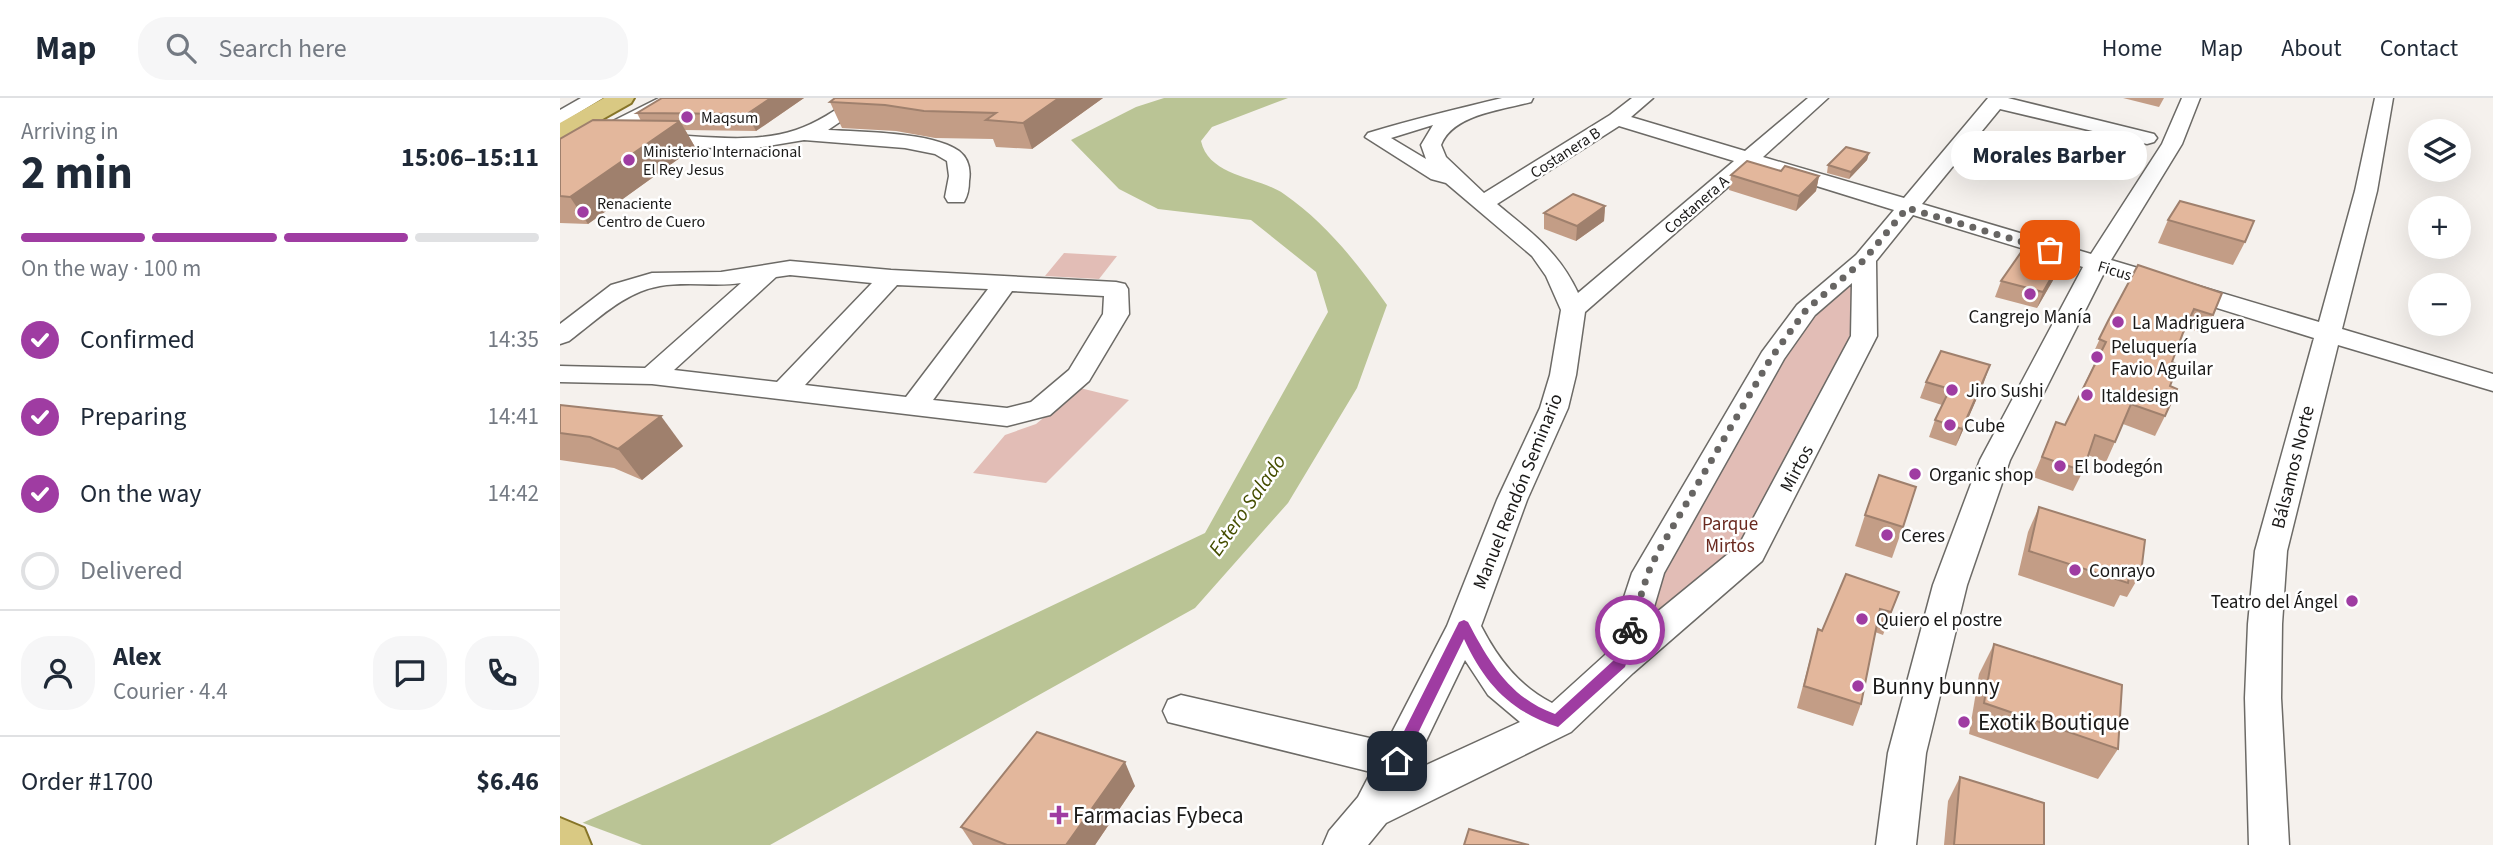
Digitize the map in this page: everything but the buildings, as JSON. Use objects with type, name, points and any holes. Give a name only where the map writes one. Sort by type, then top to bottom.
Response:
[{"type":"main road","points":[[560,108],[579,98]]},
{"type":"main road","points":[[560,134],[622,98]]},
{"type":"main road","points":[[560,843],[565,845]]},
{"type":"street","points":[[560,118],[594,98]]},
{"type":"street","points":[[560,124],[606,98]]},
{"type":"street","points":[[571,158],[594,138],[625,126],[673,98]]},
{"type":"street","points":[[804,134],[866,98]]},
{"type":"street","points":[[1524,98],[1444,124],[1437,130],[1431,142],[1436,159],[1452,177],[1540,251],[1558,276],[1573,310]]},
{"type":"street","name":"Costanera B","points":[[1484,204],[1617,119],[1644,98]]},
{"type":"street","name":"Costanera A","points":[[1573,310],[1819,98]]},
{"type":"street","points":[[1896,845],[1907,753],[1927,667],[1950,585],[1995,460],[2097,264],[2172,144],[2191,98]]},
{"type":"street","name":"Bálsamos Norte","points":[[2269,845],[2262,743],[2265,600],[2273,541],[2366,191],[2384,98]]},
{"type":"street","points":[[1997,100],[2147,138]]},
{"type":"street","name":"Mirtos","points":[[1620,663],[1652,564],[1771,358],[1806,310],[1864,260],[1997,100]]},
{"type":"street","points":[[1452,177],[1438,175],[1375,136],[1440,117],[1464,116]]},
{"type":"street","name":"Ficus","points":[[1617,119],[2493,383]]},
{"type":"street","points":[[560,134],[594,138],[765,142],[804,134],[930,145],[953,156],[960,167],[956,197]]},
{"type":"street","name":"Mirtos","points":[[1372,810],[1558,721],[1620,663],[1751,553],[1864,336],[1864,260]]},
{"type":"street","points":[[560,336],[608,298],[635,284],[660,278],[721,279],[790,268],[891,277],[1116,289],[1116,314],[1079,375],[1040,409],[1007,417],[652,376],[560,374]]},
{"type":"street","points":[[652,376],[768,272]]},
{"type":"street","points":[[783,393],[891,277]]},
{"type":"street","points":[[913,407],[1005,283]]},
{"type":"street","name":"Manuel Rendón Seminario","points":[[1343,845],[1372,810],[1464,626],[1512,500],[1554,408],[1563,374],[1573,310]]},
{"type":"street","points":[[1464,626],[1479,657],[1497,683],[1533,713],[1558,721]]},
{"type":"street","points":[[1181,711],[1397,761]]},
{"type":"green space","points":[[1064,253],[1117,256],[1099,279],[1045,276]]},
{"type":"green space","name":"Parque Mirtos","points":[[1864,260],[1863,335],[1762,556],[1631,674],[1639,612],[1804,325]]},
{"type":"green space","points":[[1080,388],[1129,400],[1046,483],[973,473],[1005,435],[1036,424]]},
{"type":"water","name":"Estero Salado","points":[[1164,98],[1288,98],[1212,127],[1201,141],[1206,153],[1224,169],[1273,188],[1299,205],[1340,245],[1387,305],[1357,388],[1288,503],[1195,608],[770,845],[560,845],[560,833],[826,713],[1205,533],[1328,312],[1316,272],[1251,220],[1158,209],[1119,189],[1071,140],[1136,107]]},
{"type":"pier","points":[[578,821],[642,845],[560,845],[560,829]]},
{"type":"way so far","points":[[1630,630],[1648,573],[1657,554],[1771,358],[1806,310],[1864,260],[1907,208],[2050,250]]},
{"type":"place","name":"Maqsum","points":[[687,117]]},
{"type":"place","name":"Ministerio Internacional El Rey Jesus","points":[[629,160]]},
{"type":"place","name":"Renaciente Centro de Cuero","points":[[583,212]]},
{"type":"place","name":"Morales Barber","points":[[2050,250]]},
{"type":"place","name":"Cangrejo Manía","points":[[2030,294]]},
{"type":"place","name":"La Madriguera","points":[[2118,322]]},
{"type":"place","name":"Peluquería Favio Aguilar","points":[[2097,357]]},
{"type":"place","name":"Jiro Sushi","points":[[1952,390]]},
{"type":"place","name":"Italdesign","points":[[2087,395]]},
{"type":"place","name":"Cube","points":[[1950,425]]},
{"type":"place","name":"El bodegón","points":[[2060,466]]},
{"type":"place","name":"Organic shop","points":[[1915,474]]},
{"type":"place","name":"Ceres","points":[[1887,535]]},
{"type":"place","name":"Conrayo","points":[[2075,570]]},
{"type":"place","name":"Teatro del Ángel","points":[[2352,601]]},
{"type":"place","name":"Quiero el postre","points":[[1862,619]]},
{"type":"place","name":"Bunny bunny","points":[[1858,686]]},
{"type":"place","name":"Exotik Boutique","points":[[1964,722]]},
{"type":"place","name":"Farmacias Fybeca","points":[[1059,815]]},
{"type":"route","points":[[1397,761],[1464,626],[1479,657],[1497,683],[1533,713],[1558,721],[1620,663],[1630,630]]}]
